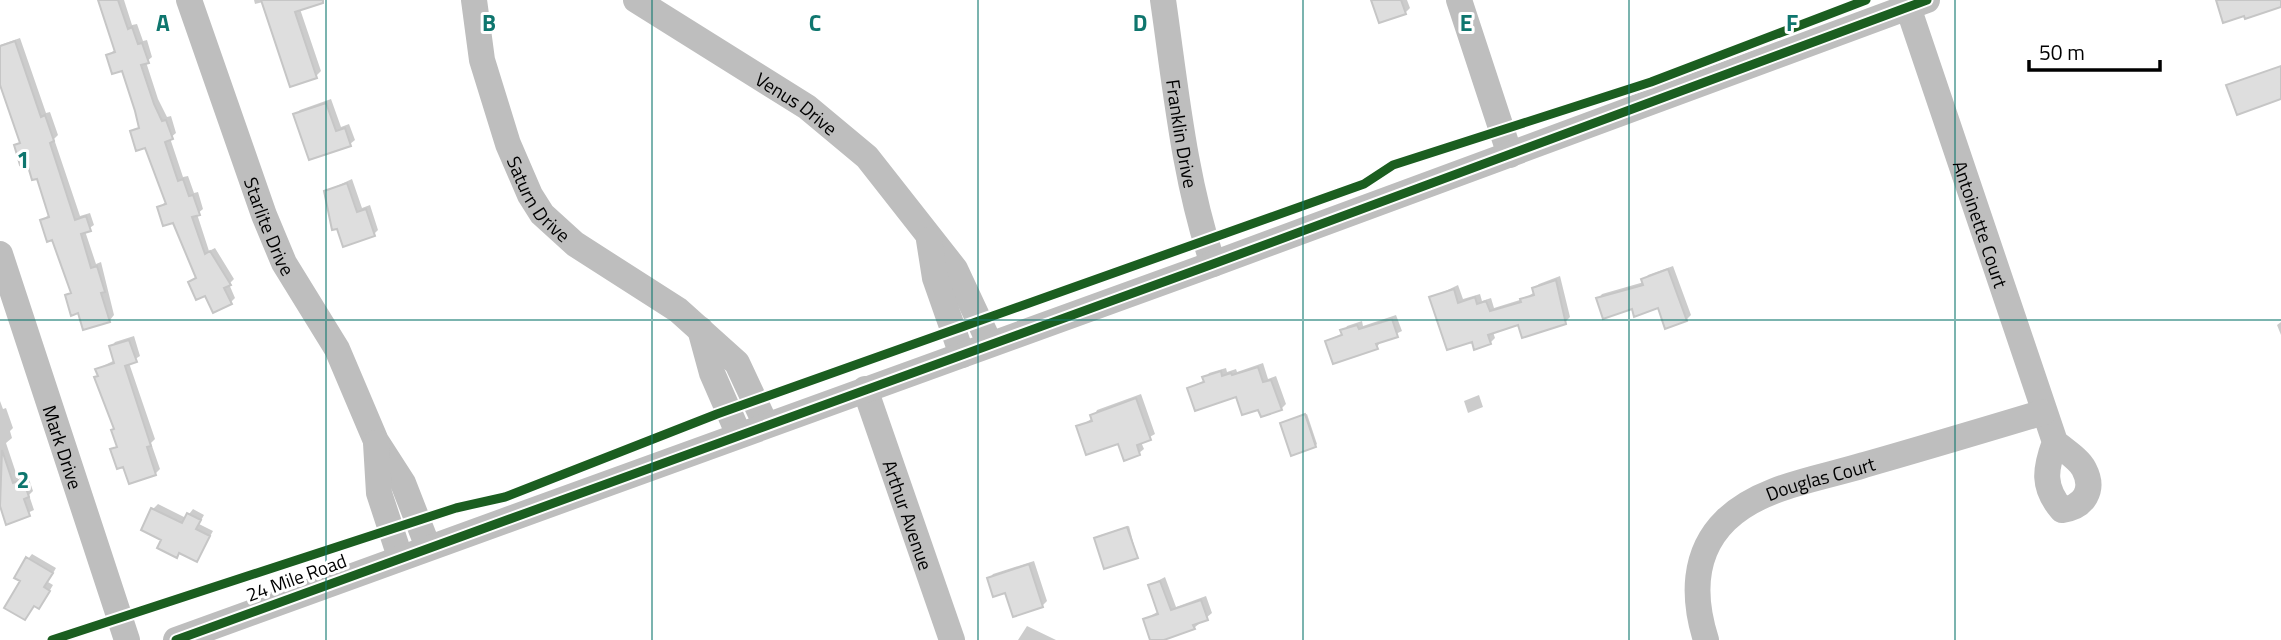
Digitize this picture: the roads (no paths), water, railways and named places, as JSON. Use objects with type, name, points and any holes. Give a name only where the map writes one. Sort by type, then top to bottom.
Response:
[{"type":"street","name":"Starlite Drive","points":[[189,0],[264,215],[284,263],[337,349],[376,441],[403,483],[428,547]]},
{"type":"street","name":"Saturn Drive","points":[[474,0],[474,22],[482,60],[508,144],[530,195],[542,214],[575,244],[678,310],[737,363],[766,425]]},
{"type":"street","name":"Venus Drive","points":[[636,0],[833,126],[874,166],[955,269],[990,344]]},
{"type":"street","name":"Franklin Drive","points":[[1163,0],[1180,138],[1213,264]]},
{"type":"street","points":[[1459,0],[1510,155]]},
{"type":"street","name":"24 Mile Road","points":[[176,640],[1213,264],[1917,3]]},
{"type":"street","name":"Antoinette Court","points":[[1917,3],[2055,442]]},
{"type":"street","name":"Venus Drive","points":[[928,238],[935,278],[962,355]]},
{"type":"street","name":"Mark Drive","points":[[0,254],[127,640]]},
{"type":"street","points":[[700,329],[712,373],[739,435]]},
{"type":"street","name":"Arthur Avenue","points":[[865,389],[952,640]]},
{"type":"street","name":"Douglas Court","points":[[1706,640],[1696,600],[1699,569],[1710,540],[1725,521],[1742,507],[1788,488],[2044,412]]},
{"type":"street","name":"Starlite Drive","points":[[376,441],[379,493],[400,557]]}]
